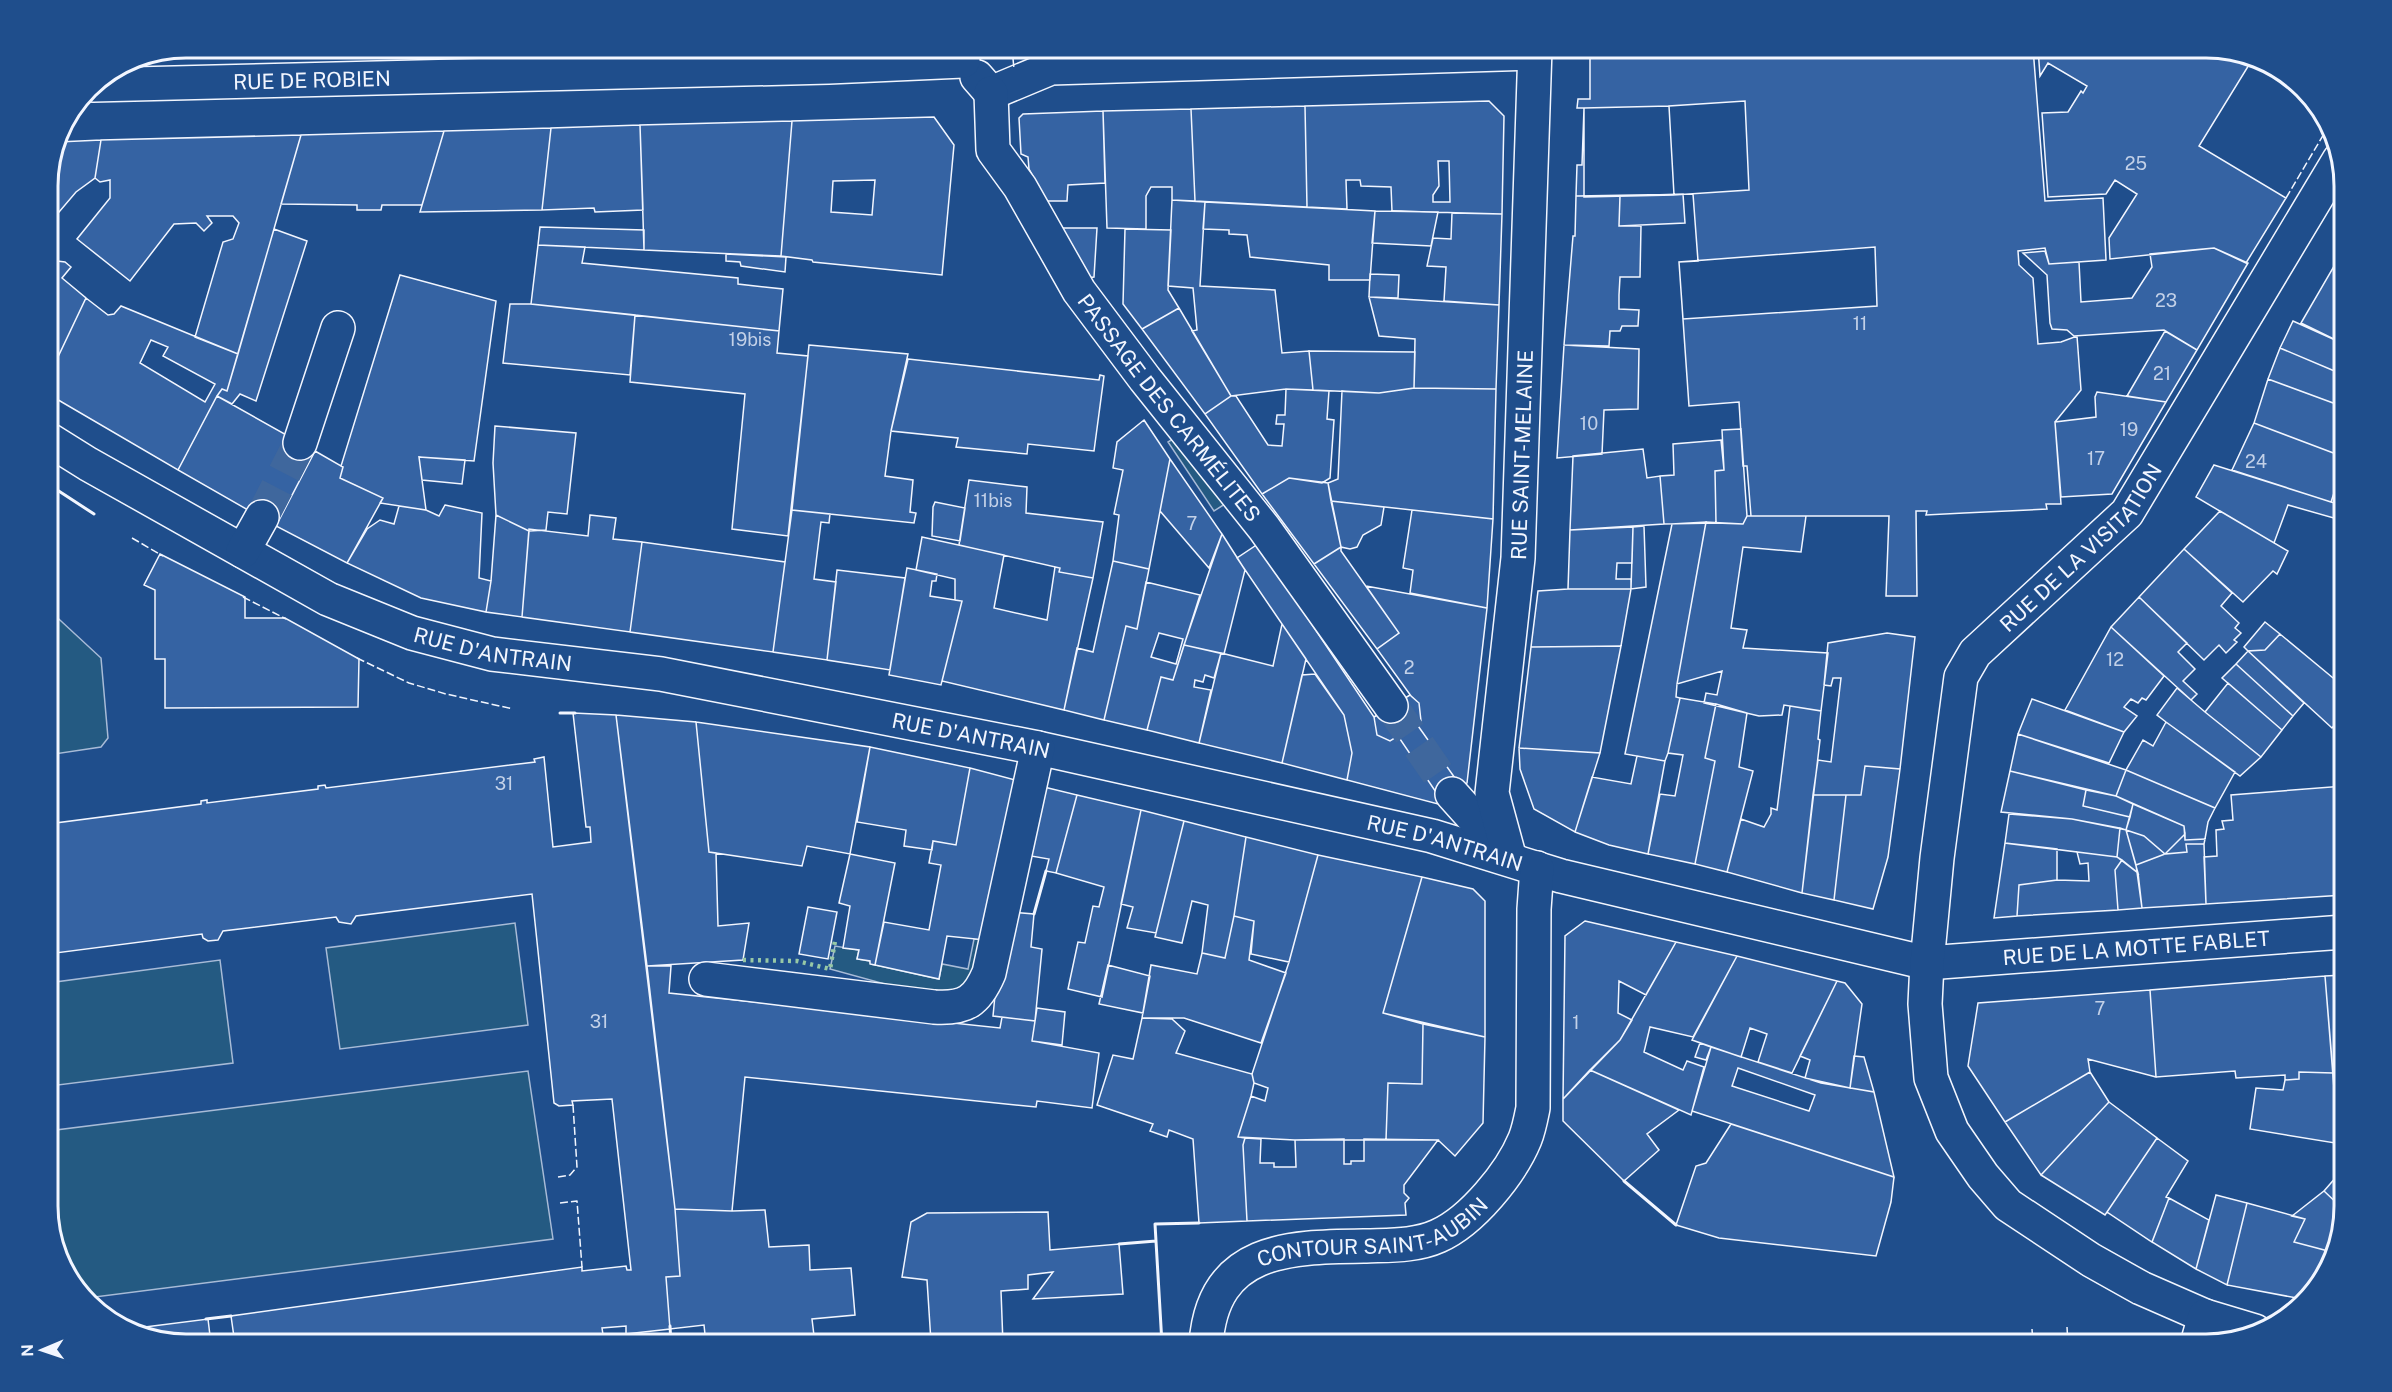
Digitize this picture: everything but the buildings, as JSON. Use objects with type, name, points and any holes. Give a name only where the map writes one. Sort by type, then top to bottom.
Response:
[{"type":"street","name":"RUE DE ROBIEN","points":[[109,85],[781,68],[920,58]]},
{"type":"street","points":[[964,58],[991,93],[1051,68],[1336,58]]},
{"type":"street","name":"RUE SAINT-MELAINE","points":[[1533,1108],[1534,909],[1523,864],[1492,793],[1518,558],[1535,58]]},
{"type":"street","name":"PASSAGE DES CARMÉLITES","points":[[991,93],[993,150],[1020,187],[1079,291],[1145,379],[1264,528],[1391,706]]},
{"type":"street","name":"RUE DE LA VISITATION","points":[[2231,1331],[2201,1330],[2141,1288],[2091,1260],[2008,1204],[1983,1176],[1952,1131],[1931,1078],[1925,1004],[1927,963],[1943,813],[1961,677],[1966,666],[1975,653],[2127,513],[2332,171]]},
{"type":"street","points":[[300,443],[338,328]]},
{"type":"street","name":"RUE D'ANTRAIN","points":[[59,446],[328,599],[412,633],[492,654],[661,674],[1038,748],[1432,836],[1562,876],[1927,963]]},
{"type":"street","points":[[243,551],[261,517]]},
{"type":"street","points":[[706,979],[934,1007],[951,1008],[970,1001],[981,991],[989,973],[1038,748]]},
{"type":"street","points":[[1452,794],[1523,864]]},
{"type":"street","name":"RUE DE LA MOTTE FABLET","points":[[1927,963],[2334,933]]},
{"type":"street","name":"CONTOUR SAINT-AUBIN","points":[[1207,1334],[1208,1321],[1217,1298],[1233,1276],[1253,1261],[1286,1250],[1399,1245],[1437,1236],[1465,1219],[1509,1168],[1525,1139],[1533,1108]]},
{"type":"shaded area","points":[[1176,437],[1225,504],[1214,511],[1168,442]]},
{"type":"shaded area","points":[[59,619],[101,658],[108,738],[101,747],[59,753]]},
{"type":"shaded area","points":[[515,923],[528,1025],[340,1049],[326,948]]},
{"type":"shaded area","points":[[974,939],[985,940],[979,968],[961,989],[932,997],[830,969],[835,946],[859,950],[857,959],[870,961],[871,964],[939,979],[942,964],[968,969]]},
{"type":"shaded area","points":[[220,960],[233,1063],[59,1085],[59,982]]},
{"type":"shaded area","points":[[528,1071],[553,1239],[97,1297],[80,1277],[65,1247],[61,1231],[59,1130]]},
{"type":"tunnel","points":[[262,517],[300,443]]},
{"type":"tunnel","points":[[1391,706],[1452,794]]},
{"type":"hedge","points":[[743,960],[797,961],[830,969],[835,941]]},
{"type":"fence","points":[[1013,58],[1014,69]]},
{"type":"fence","points":[[2286,198],[2323,135]]},
{"type":"fence","points":[[132,538],[163,556]]},
{"type":"fence","points":[[243,597],[286,619]]},
{"type":"fence","points":[[357,658],[409,683],[513,709]]},
{"type":"fence","points":[[558,1177],[570,1175],[577,1167],[573,1105]]},
{"type":"fence","points":[[560,1203],[577,1201],[582,1267]]},
{"type":"fence","points":[[2067,1327],[2067,1334]]},
{"type":"fence","points":[[2032,1329],[2032,1334]]},
{"type":"wall","points":[[59,491],[94,514]]},
{"type":"wall","points":[[560,713],[575,713]]},
{"type":"wall","points":[[1034,914],[1046,871]]},
{"type":"wall","points":[[1624,1181],[1676,1225]]},
{"type":"wall","points":[[1161,1334],[1155,1224],[1199,1223]]},
{"type":"wall","points":[[1119,1244],[1156,1241]]},
{"type":"wall","points":[[206,1319],[231,1316]]},
{"type":"wall","points":[[670,1326],[670,1334]]}]
